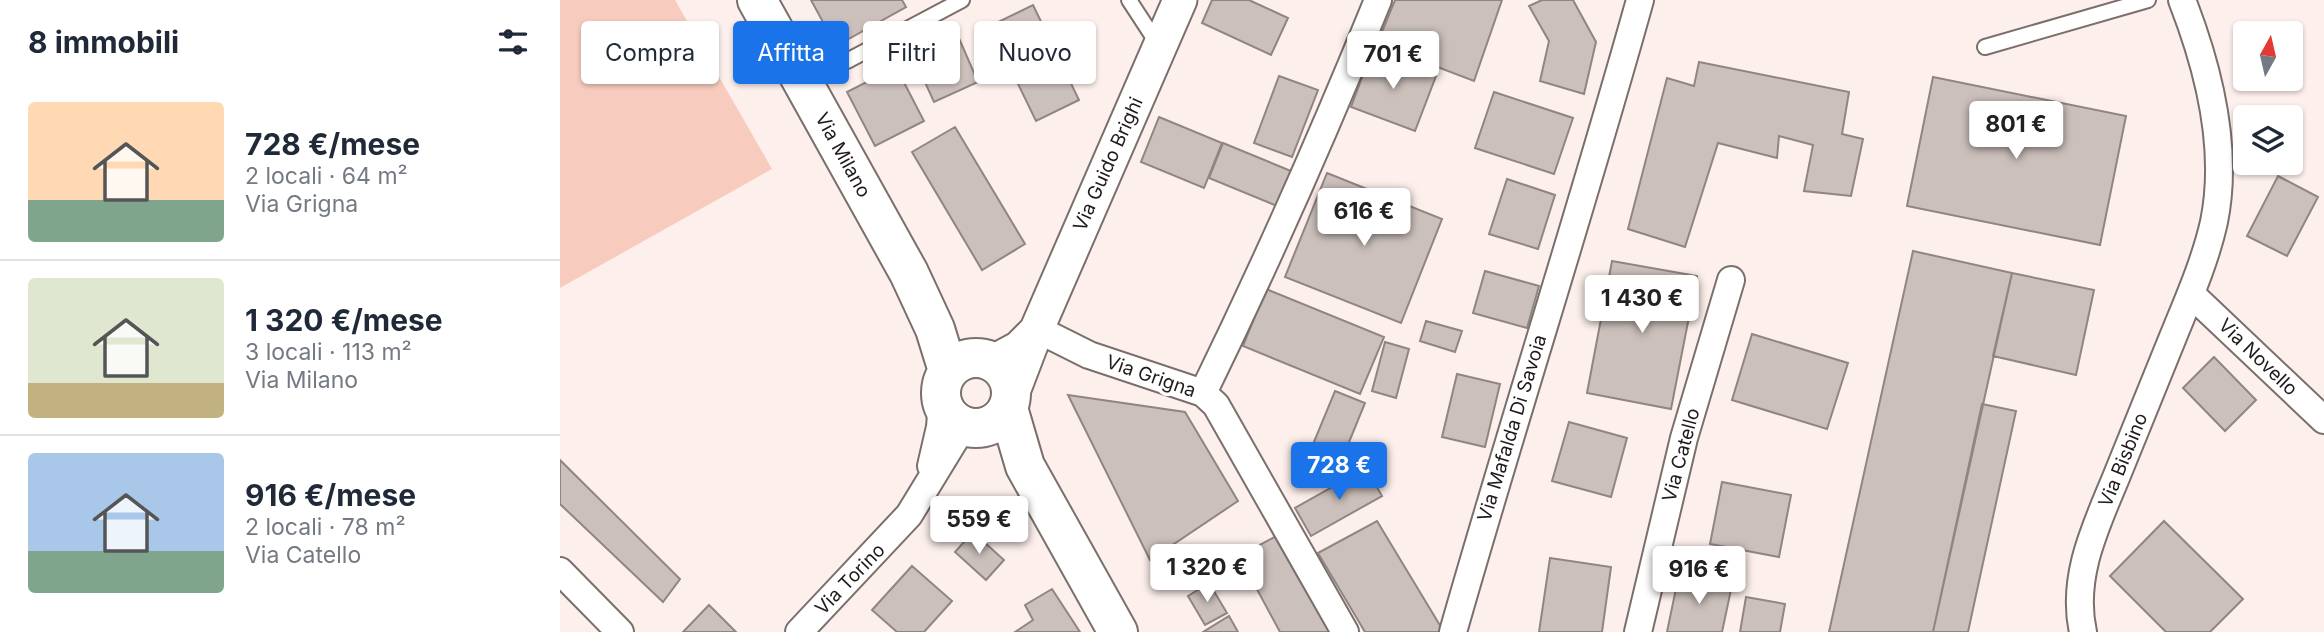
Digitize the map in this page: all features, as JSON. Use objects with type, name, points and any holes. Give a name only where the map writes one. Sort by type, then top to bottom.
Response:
[{"type":"main road","name":"Via Milano","points":[[757,0],[909,273],[935,329],[976,405],[1025,466],[1118,632]]},
{"type":"main road","name":"Via Milano","points":[[909,273],[956,333],[988,361]]},
{"type":"main road","points":[[976,405],[957,363],[967,359],[988,361]]},
{"type":"street","name":"Via Guido Brighi","points":[[988,361],[1019,348],[1037,329],[1180,0]]},
{"type":"street","points":[[1202,393],[1321,140],[1378,0]]},
{"type":"street","points":[[1616,0],[1637,12]]},
{"type":"street","name":"Via Bisbino","points":[[2083,632],[2079,602],[2082,568],[2105,504],[2191,294],[2214,223],[2218,190],[2218,149],[2214,108],[2200,45],[2182,0]]},
{"type":"street","name":"Via Mafalda Di Savoia","points":[[1453,632],[1500,465],[1613,99],[1637,12]]},
{"type":"street","name":"Via Catello","points":[[1638,632],[1684,438],[1731,280]]},
{"type":"street","name":"Via Novello","points":[[2191,294],[2324,420]]},
{"type":"street","name":"Via Guido Brighi","points":[[976,405],[1037,329]]},
{"type":"street","name":"Via Grigna","points":[[1037,329],[1089,355],[1202,393],[1216,405],[1345,632]]},
{"type":"street","name":"Via Torino","points":[[799,632],[888,539],[925,491],[937,443],[976,405]]},
{"type":"street","points":[[560,571],[620,632]]},
{"type":"lane","points":[[849,60],[962,0]]},
{"type":"lane","points":[[1129,0],[1160,47]]},
{"type":"lane","points":[[1985,47],[2148,0]]},
{"type":"shaded area","points":[[560,0],[675,0],[687,21],[581,21],[581,84],[719,84],[719,77],[772,169],[560,288]]},
{"type":"building","points":[[811,0],[902,0],[906,7],[881,21],[863,21],[863,31],[849,39],[849,21],[822,21]]},
{"type":"building","points":[[1212,0],[1249,0],[1288,18],[1271,55],[1202,23]]},
{"type":"building","points":[[1395,0],[1502,0],[1474,81],[1377,44]]},
{"type":"building","points":[[1542,0],[1573,0],[1596,42],[1584,94],[1540,81],[1549,41],[1529,6]]},
{"type":"building","points":[[1033,5],[1041,21],[1000,21]]},
{"type":"building","points":[[960,41],[974,73],[974,84],[934,102],[926,84],[960,84]]},
{"type":"building","points":[[1372,51],[1436,76],[1415,131],[1351,107]]},
{"type":"building","points":[[1699,62],[1849,92],[1842,134],[1863,139],[1851,196],[1804,191],[1813,145],[1779,136],[1777,158],[1718,143],[1685,247],[1628,229],[1667,78],[1694,86]]},
{"type":"building","points":[[1279,76],[1318,90],[1292,157],[1254,143]]},
{"type":"building","points":[[1933,77],[2126,116],[2100,245],[1907,206]]},
{"type":"building","points":[[863,84],[905,84],[924,121],[875,146],[847,92]]},
{"type":"building","points":[[1018,84],[1071,84],[1079,100],[1036,121]]},
{"type":"building","points":[[1494,92],[1573,118],[1554,174],[1475,148]]},
{"type":"building","points":[[1159,117],[1222,143],[1204,188],[1141,162]]},
{"type":"building","points":[[955,127],[1025,244],[982,270],[912,152]]},
{"type":"building","points":[[1223,143],[1291,171],[1277,206],[1209,178]]},
{"type":"building","points":[[1327,173],[1442,219],[1401,323],[1285,277]]},
{"type":"building","points":[[2278,176],[2318,197],[2287,256],[2247,236]]},
{"type":"building","points":[[1507,179],[1555,195],[1538,249],[1489,234]]},
{"type":"building","points":[[1913,251],[2012,273],[1933,632],[1829,632]]},
{"type":"building","points":[[1612,261],[1697,276],[1671,409],[1587,393]]},
{"type":"building","points":[[1485,271],[1539,286],[1527,328],[1473,313]]},
{"type":"building","points":[[2012,273],[2094,290],[2076,375],[1993,356]]},
{"type":"building","points":[[1266,289],[1384,337],[1360,394],[1243,346]]},
{"type":"building","points":[[1426,321],[1462,331],[1455,352],[1420,341]]},
{"type":"building","points":[[1752,334],[1848,363],[1827,429],[1732,400]]},
{"type":"building","points":[[1385,342],[1409,349],[1396,398],[1372,391]]},
{"type":"building","points":[[2214,357],[2256,400],[2225,431],[2183,388]]},
{"type":"building","points":[[1457,374],[1500,384],[1485,447],[1442,437]]},
{"type":"building","points":[[1335,391],[1365,403],[1334,479],[1304,466]]},
{"type":"building","points":[[1068,395],[1185,412],[1238,501],[1150,560]]},
{"type":"building","points":[[1982,404],[2016,411],[1968,632],[1933,632]]},
{"type":"building","points":[[1569,422],[1627,438],[1611,497],[1552,481]]},
{"type":"building","points":[[560,460],[680,579],[663,602],[560,504]]},
{"type":"building","points":[[1366,468],[1382,496],[1311,536],[1295,508]]},
{"type":"building","points":[[1722,482],[1791,495],[1779,557],[1710,544]]},
{"type":"building","points":[[1377,521],[1444,632],[1365,632],[1318,553]]},
{"type":"building","points":[[2164,521],[2243,599],[2210,632],[2166,632],[2110,576]]},
{"type":"building","points":[[973,532],[1004,560],[986,580],[955,552]]},
{"type":"building","points":[[1282,533],[1335,632],[1280,632],[1239,556]]},
{"type":"building","points":[[1550,558],[1611,567],[1602,632],[1539,632]]},
{"type":"building","points":[[912,566],[952,601],[924,632],[897,632],[872,610]]},
{"type":"building","points":[[1679,574],[1732,585],[1722,632],[1667,632]]},
{"type":"building","points":[[1209,583],[1227,613],[1205,625],[1188,596]]},
{"type":"building","points":[[1052,589],[1080,632],[1015,632],[1033,620],[1025,605]]},
{"type":"building","points":[[1746,597],[1785,604],[1780,632],[1740,632]]},
{"type":"building","points":[[709,605],[736,632],[683,632]]},
{"type":"building","points":[[1229,616],[1238,632],[1203,632]]}]
